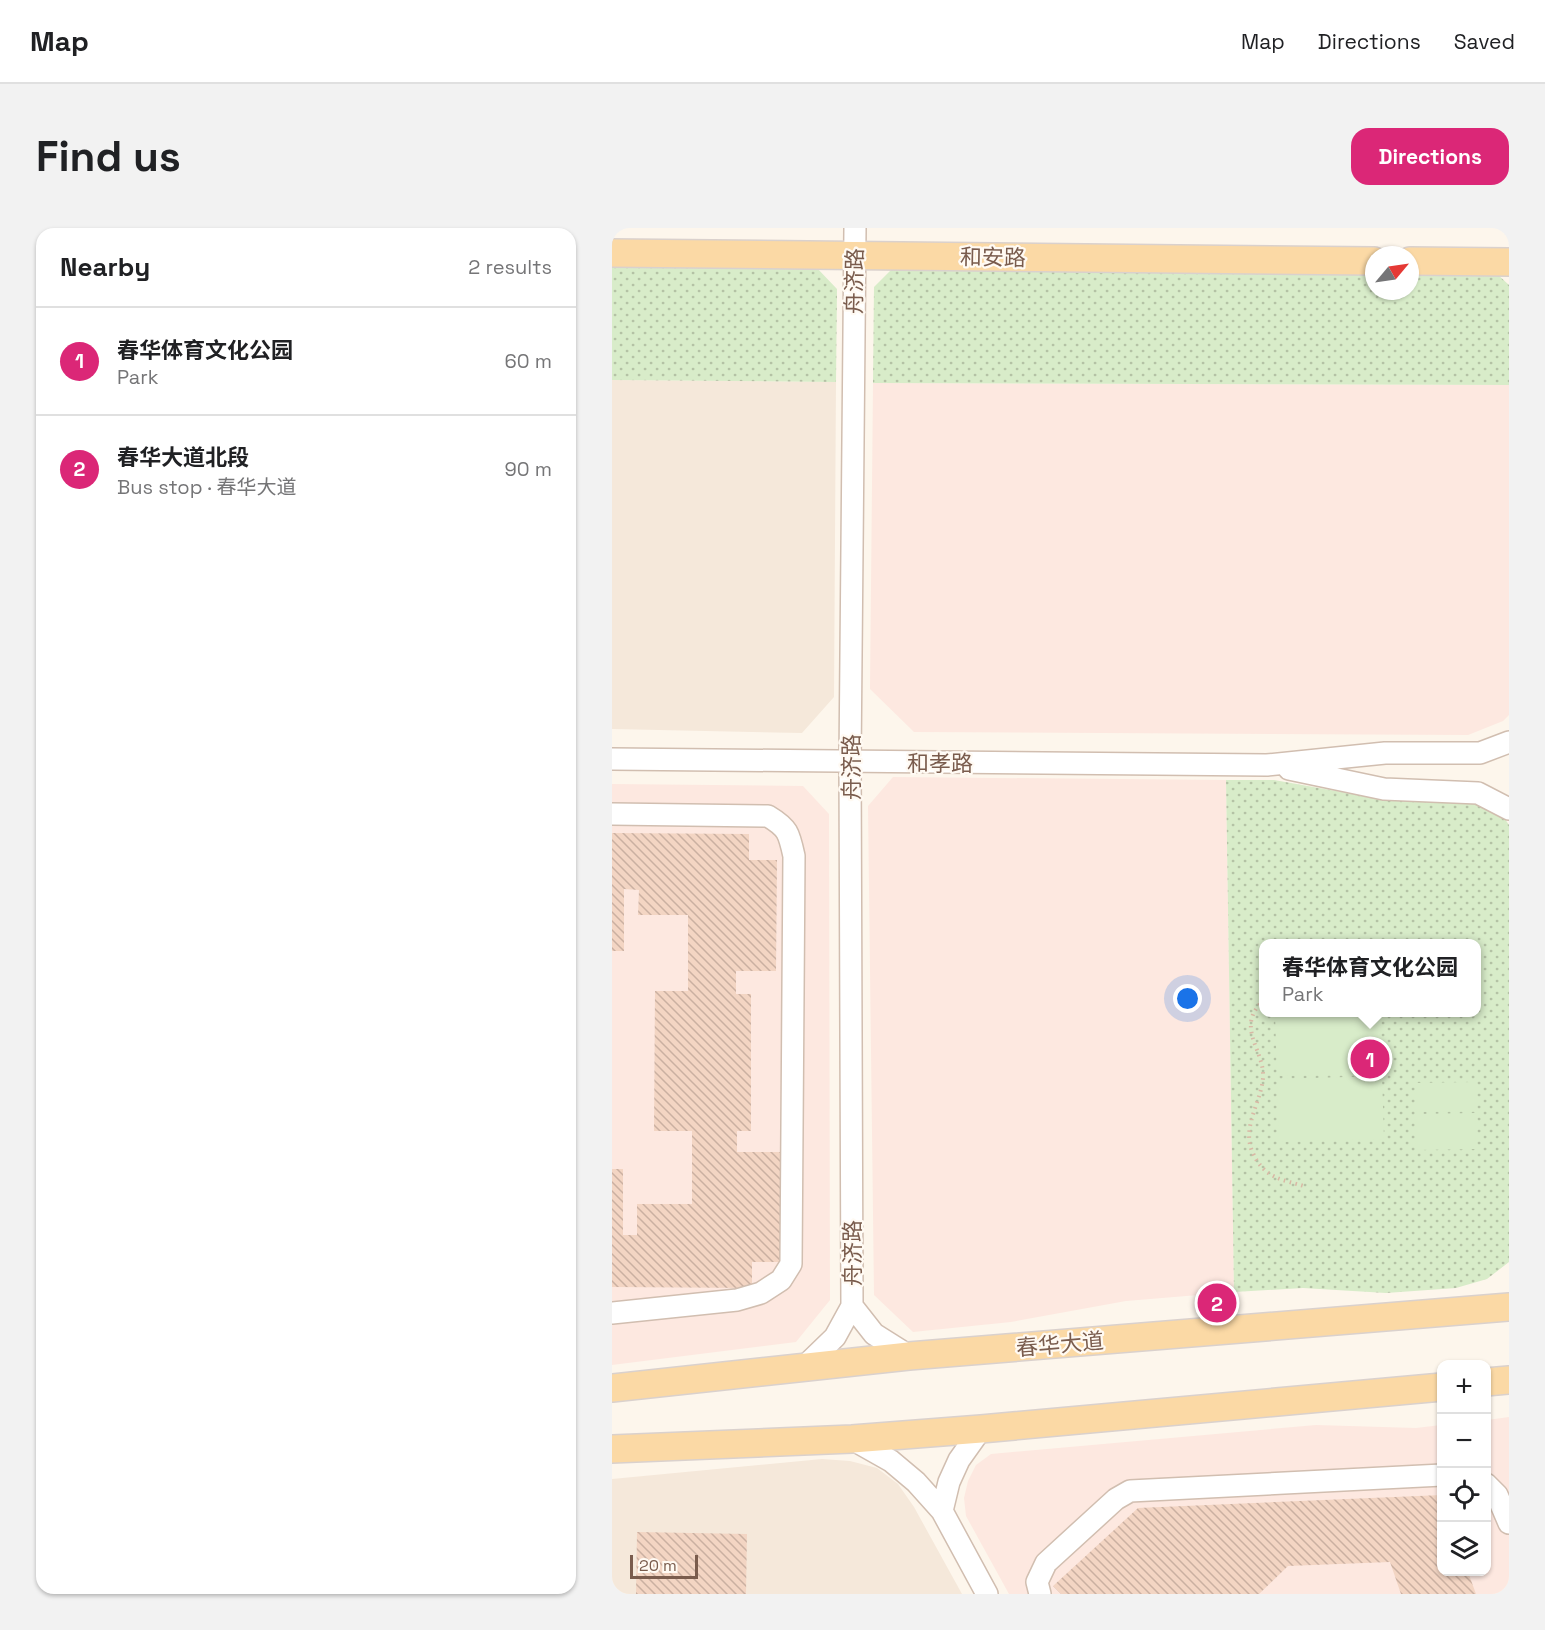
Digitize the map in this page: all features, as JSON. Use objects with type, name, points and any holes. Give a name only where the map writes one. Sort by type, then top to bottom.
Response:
[{"type":"main road","name":"和安路","points":[[612,253],[1365,261]]},
{"type":"main road","points":[[1419,261],[1509,262]]},
{"type":"main road","name":"春华大道","points":[[612,1388],[909,1356],[1509,1307]]},
{"type":"main road","points":[[1491,1382],[1509,1380]]},
{"type":"main road","points":[[612,1449],[852,1439],[1437,1387]]},
{"type":"street","name":"舟济路","points":[[852,1306],[850,762],[855,228]]},
{"type":"street","points":[[1267,765],[1385,753],[1480,753],[1509,742]]},
{"type":"street","name":"和孝路","points":[[612,759],[1267,765]]},
{"type":"street","points":[[1267,765],[1384,789],[1478,793],[1509,809]]},
{"type":"street","points":[[612,814],[768,816],[781,824],[790,837],[794,868],[791,1264],[781,1280],[761,1293],[737,1300],[612,1312]]},
{"type":"street","points":[[804,1367],[835,1337],[852,1306],[874,1334],[909,1356]]},
{"type":"street","points":[[942,1511],[949,1482],[959,1460],[981,1429]]},
{"type":"street","points":[[852,1439],[891,1461],[916,1482],[942,1511],[987,1594]]},
{"type":"street","points":[[1040,1594],[1037,1582],[1046,1563],[1116,1499],[1130,1491],[1437,1475]]},
{"type":"street","points":[[1491,1489],[1497,1495],[1509,1523]]},
{"type":"path","points":[[1259,1005],[1253,1014],[1251,1029],[1254,1045],[1262,1061],[1263,1080],[1251,1124],[1251,1149],[1263,1168],[1272,1176],[1307,1187]]},
{"type":"shaded area","points":[[612,380],[836,382],[834,697],[802,733],[612,729]]},
{"type":"shaded area","points":[[873,383],[1509,385],[1509,715],[1503,721],[1468,735],[914,732],[870,689]]},
{"type":"shaded area","points":[[893,777],[1226,780],[1234,1292],[1126,1301],[1011,1322],[913,1332],[874,1295],[868,806]]},
{"type":"shaded area","points":[[612,784],[803,786],[829,814],[830,1300],[796,1342],[612,1365]]},
{"type":"shaded area","points":[[1509,1417],[1509,1594],[1009,1594],[966,1516],[964,1498],[968,1481],[976,1465],[991,1454],[1316,1425],[1416,1428],[1437,1425],[1437,1576],[1491,1576],[1491,1419]]},
{"type":"shaded area","points":[[822,1459],[850,1461],[877,1468],[898,1484],[914,1507],[962,1594],[612,1594],[612,1479]]},
{"type":"green space","points":[[612,265],[816,267],[837,289],[836,382],[612,380]]},
{"type":"green space","points":[[896,265],[1365,271],[1365,300],[1419,300],[1419,271],[1496,273],[1509,285],[1509,385],[873,383],[874,287]]},
{"type":"green space","points":[[1226,780],[1274,780],[1387,800],[1477,804],[1505,819],[1509,825],[1509,1262],[1487,1279],[1456,1288],[1386,1293],[1303,1288],[1234,1292]]},
{"type":"green space","points":[[1275,1017],[1380,1017],[1382,1074],[1277,1076]]},
{"type":"green space","points":[[1382,1076],[1384,1139],[1279,1142],[1277,1079]]},
{"type":"green space","points":[[1475,1082],[1475,1111],[1415,1112],[1415,1083]]},
{"type":"green space","points":[[1475,1113],[1476,1149],[1416,1150],[1415,1114]]},
{"type":"building","points":[[612,833],[749,834],[749,860],[777,860],[776,971],[736,971],[736,994],[751,994],[751,1131],[737,1131],[737,1152],[780,1152],[780,1262],[752,1262],[752,1288],[612,1287],[612,1169],[623,1169],[623,1235],[637,1235],[637,1204],[692,1204],[692,1131],[654,1131],[655,991],[688,991],[688,915],[638,915],[639,890],[624,889],[624,951],[612,951]]},
{"type":"building","points":[[1437,1495],[1437,1576],[1469,1576],[1476,1594],[1401,1594],[1390,1562],[1288,1566],[1259,1594],[1061,1594],[1053,1586],[1138,1508]]},
{"type":"building","points":[[637,1532],[747,1534],[746,1594],[636,1594]]},
{"type":"place","name":"春华体育文化公园","points":[[1370,1059]]},
{"type":"place","name":"春华大道北段","points":[[1217,1303]]}]
